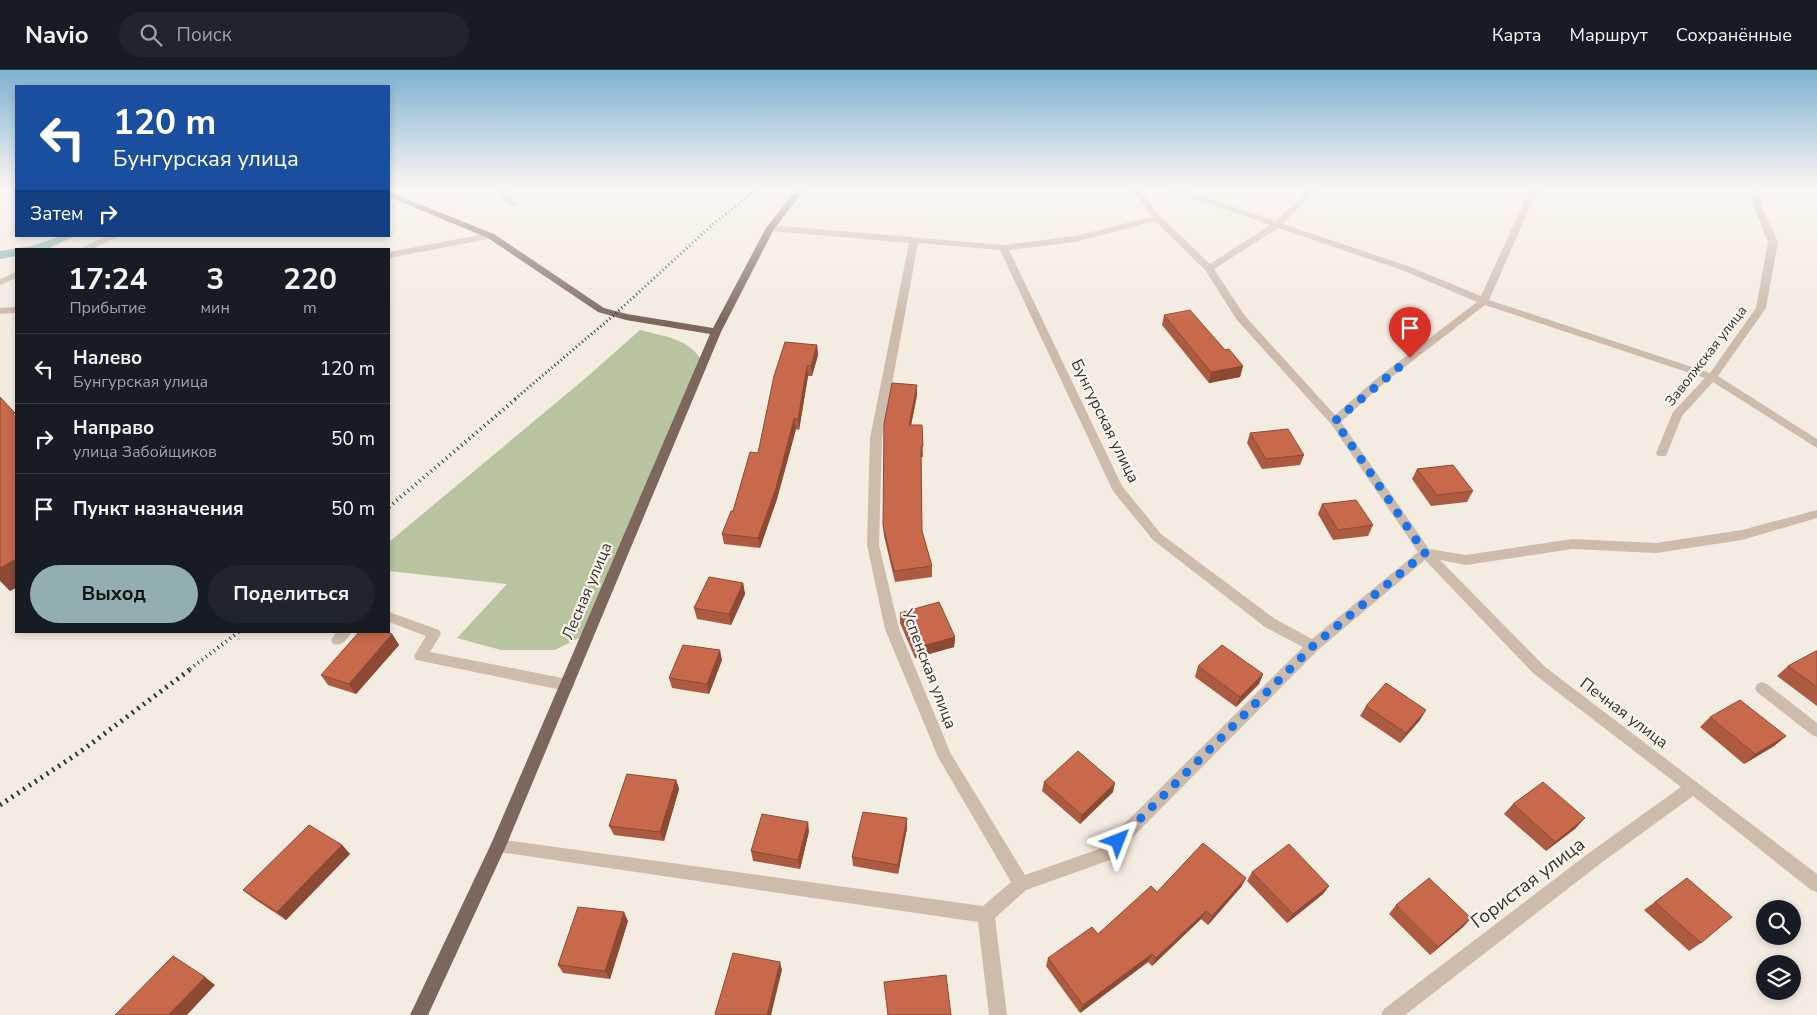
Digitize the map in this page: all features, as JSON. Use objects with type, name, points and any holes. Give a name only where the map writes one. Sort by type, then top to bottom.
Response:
[{"type":"main road","points":[[484,233],[601,310],[620,316],[716,332]]},
{"type":"main road","name":"Лесная улица","points":[[419,1015],[498,846],[716,332],[767,233]]},
{"type":"street","points":[[822,233],[1003,248],[1075,238],[1095,233]]},
{"type":"street","points":[[1173,233],[1209,268],[1241,318],[1335,421],[1425,553],[1466,560],[1572,544],[1656,548],[1742,535],[1817,514]]},
{"type":"street","points":[[1209,268],[1264,233]]},
{"type":"street","points":[[1304,233],[1405,268],[1484,301],[1712,377],[1817,444]]},
{"type":"street","points":[[1335,421],[1380,381],[1484,301],[1514,233]]},
{"type":"street","name":"Заволжская улица","points":[[1662,453],[1677,415],[1712,377],[1761,308],[1773,242],[1769,233]]},
{"type":"street","points":[[390,255],[491,236]]},
{"type":"street","points":[[85,248],[113,237]]},
{"type":"street","name":"Успенская улица","points":[[914,242],[876,438],[873,545],[892,630],[945,757],[1021,884]]},
{"type":"street","name":"Бунгурская улица","points":[[1003,248],[1117,488],[1158,537],[1270,623],[1313,646]]},
{"type":"street","points":[[0,282],[15,275]]},
{"type":"street","points":[[0,311],[15,310]]},
{"type":"street","points":[[498,846],[986,915],[1021,884],[1104,854],[1313,646],[1425,553]]},
{"type":"street","name":"Печная улица","points":[[1425,553],[1539,670],[1817,884]]},
{"type":"street","points":[[390,616],[434,634],[421,656],[566,685]]},
{"type":"street","points":[[1762,688],[1817,731]]},
{"type":"street","name":"Гористая улица","points":[[1390,1015],[1595,858],[1693,787]]},
{"type":"street","points":[[986,915],[998,1015]]},
{"type":"green space","points":[[640,330],[670,338],[686,345],[700,357],[706,367],[585,635],[555,650],[501,650],[457,638],[507,584],[390,571],[390,541],[587,377]]},
{"type":"water","points":[[58,237],[73,237],[49,248],[19,248],[32,246]]},
{"type":"water","points":[[15,249],[15,256],[0,259],[0,251]]},
{"type":"building","points":[[1190,310],[1225,350],[1229,349],[1243,366],[1211,372],[1164,315]]},
{"type":"building","points":[[785,342],[817,345],[811,366],[807,366],[798,419],[794,419],[776,488],[758,538],[722,534],[731,511],[733,511],[750,452],[758,453],[774,376]]},
{"type":"building","points":[[892,383],[917,385],[909,425],[922,425],[922,531],[932,566],[894,571],[883,525],[884,424]]},
{"type":"building","points":[[0,397],[15,413],[13,414],[15,417],[15,560],[0,568]]},
{"type":"building","points":[[1288,429],[1304,455],[1266,459],[1250,433]]},
{"type":"building","points":[[1453,465],[1473,491],[1437,495],[1417,469]]},
{"type":"building","points":[[1356,500],[1373,525],[1338,530],[1322,504]]},
{"type":"building","points":[[709,577],[743,583],[729,614],[694,608]]},
{"type":"building","points":[[939,602],[955,637],[915,648],[900,613]]},
{"type":"building","points":[[358,633],[392,634],[349,684],[321,675]]},
{"type":"building","points":[[683,645],[720,650],[707,684],[669,678]]},
{"type":"building","points":[[1222,645],[1263,674],[1240,697],[1198,666]]},
{"type":"building","points":[[1817,651],[1817,687],[1788,666]]},
{"type":"building","points":[[1386,683],[1426,710],[1406,733],[1366,706]]},
{"type":"building","points":[[1740,700],[1786,736],[1755,754],[1710,717]]},
{"type":"building","points":[[1078,751],[1115,783],[1082,815],[1044,782]]},
{"type":"building","points":[[627,774],[676,780],[660,832],[609,826]]},
{"type":"building","points":[[1543,782],[1585,818],[1555,842],[1513,804]]},
{"type":"building","points":[[863,812],[907,818],[898,865],[852,857]]},
{"type":"building","points":[[762,814],[808,822],[798,860],[751,851]]},
{"type":"building","points":[[309,825],[342,845],[277,912],[243,890]]},
{"type":"building","points":[[1203,843],[1246,878],[1212,916],[1206,911],[1156,958],[1152,954],[1083,1005],[1048,958],[1092,927],[1098,934],[1151,886],[1157,892]]},
{"type":"building","points":[[1289,844],[1329,886],[1293,914],[1252,872]]},
{"type":"building","points":[[1429,878],[1471,918],[1438,947],[1396,905]]},
{"type":"building","points":[[1687,878],[1732,917],[1701,943],[1655,902]]},
{"type":"building","points":[[578,907],[624,912],[605,971],[558,965]]},
{"type":"building","points":[[733,953],[780,962],[767,1015],[715,1014]]},
{"type":"building","points":[[173,956],[205,977],[168,1015],[115,1015]]},
{"type":"building","points":[[946,975],[951,1015],[888,1015],[884,982]]},
{"type":"railway","points":[[515,399],[614,315],[703,233]]},
{"type":"railway","points":[[390,506],[517,398]]},
{"type":"railway","points":[[190,669],[237,633]]},
{"type":"railway","points":[[0,805],[80,752],[192,668]]},
{"type":"route","points":[[1118,841],[1313,646],[1425,553],[1335,421],[1380,381],[1410,358]]}]
